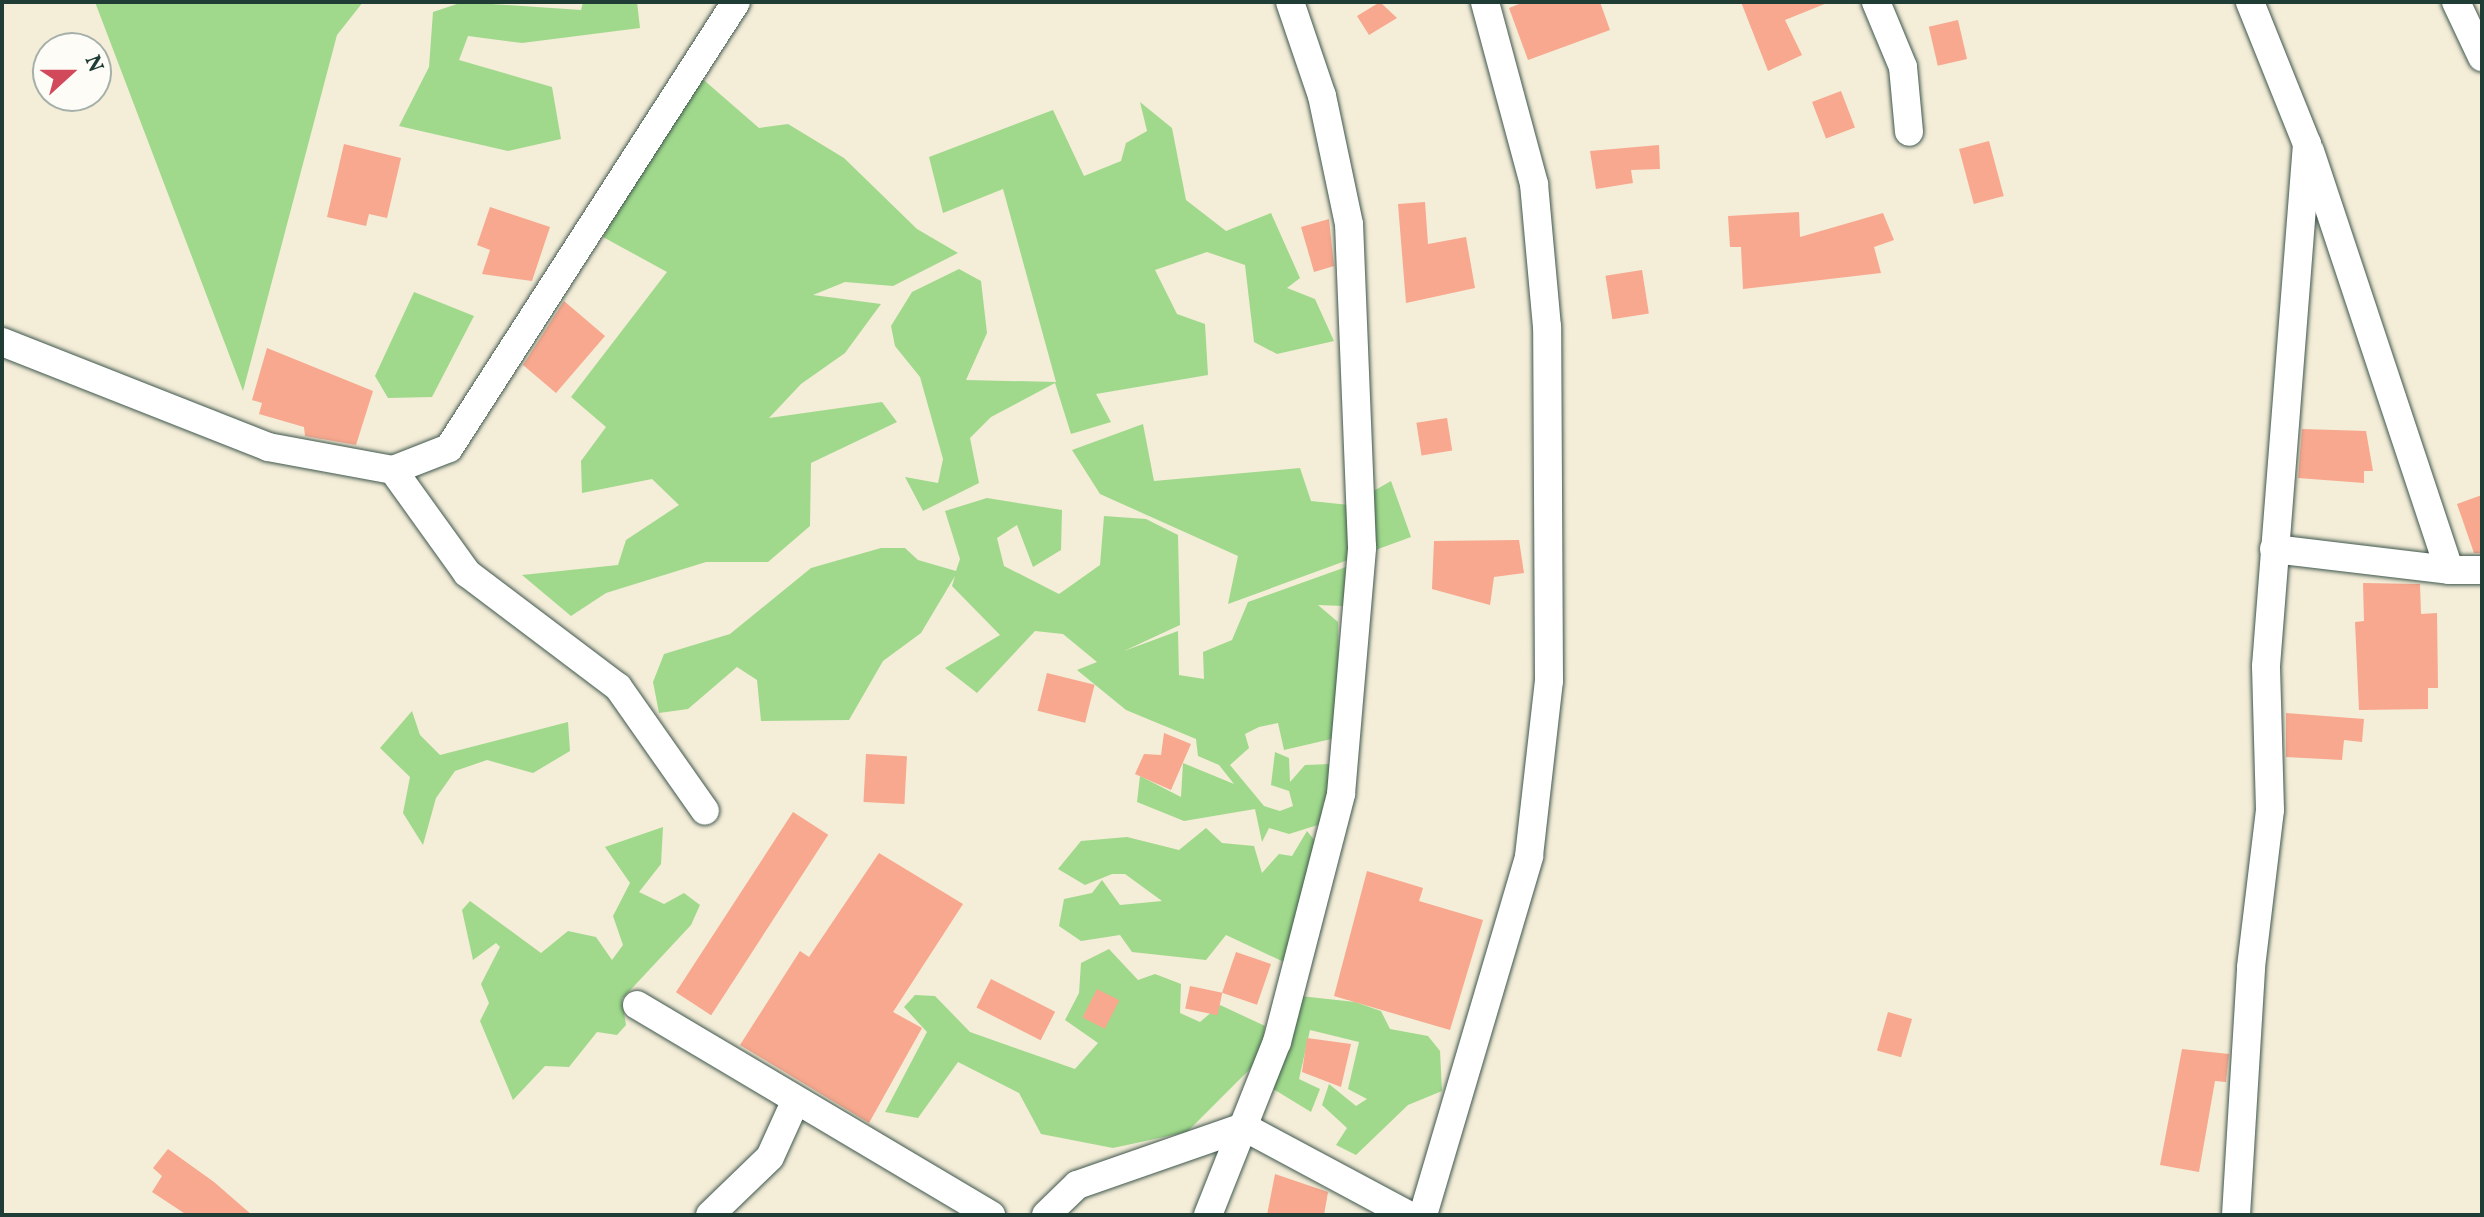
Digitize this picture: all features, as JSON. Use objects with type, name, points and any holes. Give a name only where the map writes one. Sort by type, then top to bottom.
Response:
[{"type":"street","points":[[2,342],[268,447],[393,470],[449,448],[736,2]]},
{"type":"street","points":[[1208,1215],[1277,1042],[1341,794],[1362,547],[1349,224],[1322,96],[1290,2]]},
{"type":"street","points":[[1423,1215],[1529,856],[1549,681],[1547,327],[1534,184],[1485,2]]},
{"type":"street","points":[[1876,2],[1903,67],[1909,132]]},
{"type":"street","points":[[2250,2],[2344,235],[2449,570]]},
{"type":"street","points":[[2456,2],[2482,57]]},
{"type":"street","points":[[2236,1215],[2251,967],[2270,810],[2266,666],[2307,144]]},
{"type":"street","points":[[393,470],[467,573],[618,687],[705,811]]},
{"type":"street","points":[[2274,549],[2449,570],[2482,570]]},
{"type":"street","points":[[637,1005],[794,1104],[991,1215]]},
{"type":"street","points":[[710,1215],[770,1157],[794,1104]]},
{"type":"street","points":[[1046,1215],[1077,1185],[1244,1127],[1408,1215]]},
{"type":"green space","points":[[95,2],[363,2],[337,35],[243,391],[112,47],[112,32],[106,32]]},
{"type":"green space","points":[[463,2],[581,10],[583,2],[637,2],[640,28],[522,43],[468,36],[459,60],[552,87],[561,139],[508,151],[399,126],[429,67],[433,12]]},
{"type":"green space","points":[[690,68],[759,128],[788,124],[844,158],[917,229],[958,253],[893,286],[845,282],[813,295],[881,304],[845,353],[801,384],[769,418],[882,402],[897,422],[811,463],[810,526],[768,562],[706,562],[606,593],[571,616],[522,575],[618,565],[626,540],[679,505],[652,479],[582,493],[581,461],[606,427],[571,397],[667,272],[603,237]]},
{"type":"green space","points":[[1140,102],[1172,128],[1186,200],[1226,231],[1271,213],[1300,278],[1287,288],[1315,299],[1334,341],[1277,354],[1254,342],[1245,265],[1207,252],[1155,270],[1177,314],[1205,324],[1208,375],[1096,394],[1111,422],[1071,434],[1055,383],[991,417],[970,438],[979,483],[923,511],[905,477],[938,483],[943,459],[920,377],[895,346],[891,326],[912,292],[959,269],[981,281],[987,333],[966,380],[1056,382],[1003,189],[943,213],[929,157],[1053,110],[1084,176],[1121,161],[1126,143],[1147,131]]},
{"type":"green space","points":[[414,292],[474,316],[432,397],[388,398],[375,376]]},
{"type":"green space","points":[[1143,424],[1154,481],[1300,468],[1311,501],[1349,505],[1391,481],[1411,537],[1228,604],[1238,556],[1100,494],[1072,450]]},
{"type":"green space","points":[[987,498],[1062,510],[1061,550],[1033,567],[1017,525],[997,538],[1004,566],[1059,594],[1100,565],[1104,516],[1146,519],[1178,535],[1180,625],[1124,651],[1178,631],[1179,675],[1204,679],[1203,652],[1232,640],[1248,602],[1346,567],[1343,606],[1318,605],[1338,622],[1340,737],[1284,750],[1278,723],[1259,727],[1245,734],[1249,748],[1230,765],[1264,806],[1280,811],[1293,806],[1289,791],[1271,785],[1275,752],[1289,758],[1290,782],[1305,765],[1331,764],[1352,784],[1323,803],[1321,824],[1289,834],[1269,828],[1262,842],[1255,809],[1184,821],[1137,802],[1140,776],[1181,797],[1183,763],[1234,784],[1219,765],[1198,756],[1196,739],[1126,710],[1077,670],[1097,662],[1063,634],[1035,631],[977,693],[945,668],[1000,635],[952,586],[955,576],[921,633],[883,661],[849,720],[761,721],[757,680],[737,667],[688,709],[659,713],[653,682],[664,654],[730,634],[811,568],[881,548],[905,548],[918,560],[956,571],[960,559],[945,511]]},
{"type":"green space","points":[[412,711],[420,735],[440,755],[568,722],[570,751],[533,773],[487,760],[455,771],[436,798],[423,845],[403,813],[410,777],[380,748]]},
{"type":"green space","points":[[663,827],[661,864],[639,892],[664,904],[684,893],[700,905],[691,925],[622,999],[626,1025],[617,1035],[597,1032],[569,1067],[545,1066],[513,1100],[480,1021],[489,1003],[481,984],[500,947],[496,943],[473,960],[462,910],[470,901],[541,953],[568,931],[596,937],[612,960],[623,945],[613,916],[630,883],[605,847]]},
{"type":"green space","points":[[1206,828],[1222,843],[1254,846],[1262,873],[1279,854],[1292,856],[1307,831],[1315,841],[1284,962],[1226,935],[1206,960],[1132,952],[1120,935],[1081,941],[1059,926],[1064,899],[1092,893],[1102,880],[1120,905],[1162,901],[1125,874],[1112,874],[1085,885],[1058,869],[1081,841],[1127,837],[1179,850]]},
{"type":"green space","points":[[1109,949],[1138,980],[1155,974],[1181,984],[1180,1013],[1200,1022],[1220,1005],[1265,1026],[1260,1059],[1187,1132],[1113,1148],[1041,1134],[1019,1093],[958,1062],[918,1118],[885,1112],[927,1032],[904,1007],[915,995],[935,996],[970,1032],[1075,1069],[1098,1043],[1065,1020],[1079,993],[1081,963]]},
{"type":"green space","points":[[1291,995],[1355,1002],[1381,1011],[1390,1029],[1428,1036],[1440,1051],[1442,1091],[1408,1105],[1356,1155],[1336,1145],[1347,1128],[1322,1105],[1329,1084],[1356,1106],[1367,1099],[1348,1089],[1359,1042],[1310,1030],[1299,1079],[1320,1089],[1311,1112],[1270,1087]]},
{"type":"building","points":[[1380,2],[1397,18],[1369,35],[1357,16]]},
{"type":"building","points":[[1524,2],[1600,2],[1610,30],[1528,60],[1509,8]]},
{"type":"building","points":[[1741,2],[1827,3],[1785,20],[1802,55],[1768,71]]},
{"type":"building","points":[[1958,20],[1967,59],[1938,66],[1929,27]]},
{"type":"building","points":[[1841,91],[1855,127],[1826,139],[1812,102]]},
{"type":"building","points":[[1989,141],[2004,196],[1974,204],[1959,149]]},
{"type":"building","points":[[344,144],[401,158],[387,218],[369,214],[366,226],[327,217]]},
{"type":"building","points":[[1659,145],[1660,169],[1631,170],[1633,183],[1596,189],[1590,151]]},
{"type":"building","points":[[1425,202],[1428,244],[1466,237],[1475,288],[1406,303],[1398,204]]},
{"type":"building","points":[[490,207],[550,227],[532,281],[482,274],[490,250],[477,245]]},
{"type":"building","points":[[1799,212],[1800,237],[1883,213],[1894,240],[1874,247],[1881,273],[1743,289],[1741,247],[1730,247],[1728,216]]},
{"type":"building","points":[[1329,219],[1334,266],[1314,272],[1301,227]]},
{"type":"building","points":[[1642,270],[1649,313],[1612,319],[1605,276]]},
{"type":"building","points":[[564,301],[605,336],[556,393],[523,365]]},
{"type":"building","points":[[267,348],[373,391],[356,445],[305,436],[304,427],[259,414],[262,403],[252,400]]},
{"type":"building","points":[[1447,418],[1452,451],[1422,455],[1416,423]]},
{"type":"building","points":[[2302,429],[2366,431],[2373,471],[2364,471],[2364,483],[2298,478]]},
{"type":"building","points":[[2482,495],[2482,553],[2474,553],[2457,504]]},
{"type":"building","points":[[1519,540],[1524,573],[1494,577],[1490,605],[1432,589],[1434,541]]},
{"type":"building","points":[[2363,583],[2420,584],[2421,614],[2437,613],[2438,688],[2428,688],[2428,709],[2359,710],[2355,622],[2364,621]]},
{"type":"building","points":[[1047,673],[1095,685],[1085,723],[1038,711]]},
{"type":"building","points":[[2286,713],[2364,719],[2362,742],[2344,740],[2342,760],[2286,757]]},
{"type":"building","points":[[1164,733],[1191,744],[1171,790],[1135,774],[1144,754],[1161,755]]},
{"type":"building","points":[[866,754],[907,756],[904,804],[863,802]]},
{"type":"building","points":[[793,812],[828,835],[711,1015],[676,992]]},
{"type":"building","points":[[879,853],[963,904],[893,1012],[922,1028],[869,1123],[740,1045],[800,951],[809,957]]},
{"type":"building","points":[[1367,871],[1423,888],[1419,901],[1483,920],[1450,1030],[1334,996]]},
{"type":"building","points":[[1236,952],[1271,964],[1257,1005],[1222,993]]},
{"type":"building","points":[[991,979],[1055,1012],[1041,1040],[976,1008]]},
{"type":"building","points":[[1190,986],[1222,993],[1217,1015],[1185,1008]]},
{"type":"building","points":[[1097,989],[1119,1000],[1105,1029],[1082,1018]]},
{"type":"building","points":[[1888,1012],[1912,1019],[1901,1057],[1877,1050]]},
{"type":"building","points":[[1307,1038],[1351,1044],[1341,1087],[1302,1072]]},
{"type":"building","points":[[2182,1049],[2229,1054],[2226,1082],[2215,1081],[2199,1172],[2160,1165]]},
{"type":"building","points":[[168,1149],[214,1182],[252,1215],[187,1215],[152,1192],[162,1176],[153,1168]]},
{"type":"building","points":[[1275,1174],[1328,1192],[1324,1215],[1267,1215]]}]
